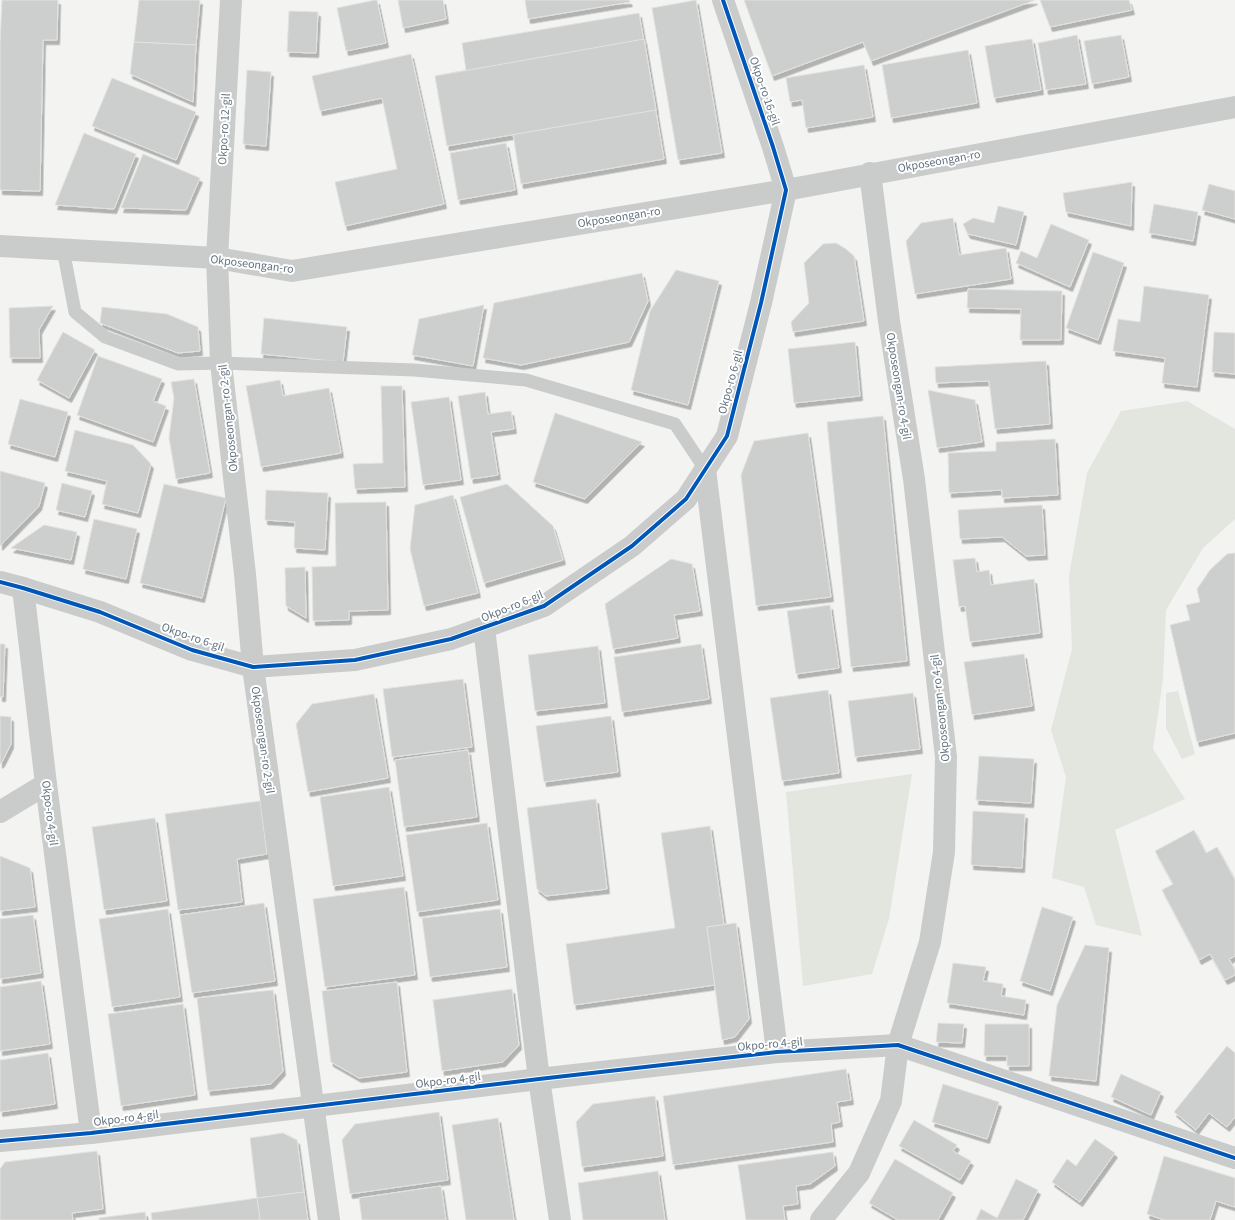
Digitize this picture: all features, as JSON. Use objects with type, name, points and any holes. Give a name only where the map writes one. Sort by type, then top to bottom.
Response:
[{"type":"street","name":"Okpo-ro 12-gil","points":[[217,258],[231,0]]},
{"type":"street","name":"Okpo-ro 16-gil","points":[[723,0],[786,190]]},
{"type":"street","name":"Okposeongan-ro","points":[[0,246],[217,258],[292,271],[786,190],[870,173],[1235,107]]},
{"type":"street","name":"Okposeongan-ro 4-gil","points":[[821,1220],[859,1173],[891,1101],[898,1045],[930,942],[944,852],[946,758],[914,479],[889,321],[870,173]]},
{"type":"street","name":"Okpo-ro 6-gil","points":[[0,582],[100,612],[192,650],[253,667],[355,660],[451,639],[544,606],[632,546],[686,499],[727,436],[761,303],[786,190]]},
{"type":"street","name":"Okposeongan-ro 2-gil","points":[[217,258],[222,363],[245,574],[253,667],[312,1106],[329,1220]]},
{"type":"street","points":[[705,469],[778,1052]]},
{"type":"street","name":"Okpo-ro 4-gil","points":[[24,588],[46,784],[91,1133]]},
{"type":"street","points":[[484,628],[540,1078],[560,1220]]},
{"type":"street","points":[[0,812],[46,784]]},
{"type":"street","name":"Okpo-ro 4-gil","points":[[0,1141],[91,1133],[420,1094],[540,1078],[778,1052],[898,1045]]},
{"type":"street","points":[[898,1045],[1235,1158]]},
{"type":"lane","points":[[62,249],[75,312],[105,337],[178,364],[222,363],[414,370],[526,380],[675,424],[705,469]]},
{"type":"shaded area","points":[[1187,401],[1235,429],[1235,519],[1203,548],[1166,610],[1163,679],[1153,749],[1185,799],[1115,830],[1142,936],[1096,925],[1084,887],[1052,878],[1066,777],[1051,730],[1072,649],[1069,576],[1087,473],[1121,411]]},
{"type":"shaded area","points":[[1178,691],[1195,754],[1182,759],[1166,728],[1166,693]]},
{"type":"shaded area","points":[[912,774],[889,919],[872,974],[803,986],[786,792]]},
{"type":"building","points":[[2,0],[58,0],[57,40],[43,40],[40,191],[0,190],[0,43]]},
{"type":"building","points":[[139,0],[200,0],[196,45],[134,42]]},
{"type":"building","points":[[377,0],[386,43],[346,51],[337,8]]},
{"type":"building","points":[[398,0],[443,0],[446,19],[403,28]]},
{"type":"building","points":[[525,0],[629,0],[630,2],[528,19]]},
{"type":"building","points":[[696,0],[722,153],[678,160],[652,8]]},
{"type":"building","points":[[744,0],[1035,0],[871,61],[863,42],[772,76]]},
{"type":"building","points":[[1040,0],[1129,0],[1132,10],[1050,27]]},
{"type":"building","points":[[289,11],[318,12],[316,53],[287,52]]},
{"type":"building","points":[[639,13],[664,159],[521,184],[513,134],[447,146],[435,76],[466,70],[462,43]]},
{"type":"building","points":[[1077,35],[1086,84],[1046,90],[1038,43]]},
{"type":"building","points":[[1121,35],[1129,77],[1092,84],[1084,41]]},
{"type":"building","points":[[644,39],[656,110],[447,146],[435,76]]},
{"type":"building","points":[[1032,39],[1041,90],[994,98],[985,46]]},
{"type":"building","points":[[134,42],[196,45],[193,102],[130,74]]},
{"type":"building","points":[[968,50],[977,103],[891,118],[882,65]]},
{"type":"building","points":[[411,54],[444,204],[345,226],[335,182],[397,169],[382,98],[320,111],[312,76]]},
{"type":"building","points":[[864,65],[873,117],[806,128],[802,100],[790,102],[786,78]]},
{"type":"building","points":[[247,70],[271,72],[266,146],[243,144]]},
{"type":"building","points":[[112,78],[196,112],[176,160],[92,126]]},
{"type":"building","points":[[84,133],[136,154],[114,209],[55,205]]},
{"type":"building","points":[[506,143],[515,190],[458,200],[450,153]]},
{"type":"building","points":[[143,154],[200,178],[186,210],[121,208]]},
{"type":"building","points":[[1132,182],[1131,226],[1066,212],[1063,193]]},
{"type":"building","points":[[1209,184],[1235,191],[1235,219],[1202,210]]},
{"type":"building","points":[[1154,204],[1198,212],[1193,241],[1149,233]]},
{"type":"building","points":[[998,206],[1024,212],[1016,245],[968,234],[963,224],[973,218],[994,223]]},
{"type":"building","points":[[953,218],[959,255],[1006,248],[1011,279],[915,294],[906,241],[921,223]]},
{"type":"building","points":[[1051,224],[1089,240],[1070,287],[1016,263],[1021,251],[1037,258]]},
{"type":"building","points":[[836,243],[854,256],[864,321],[793,332],[791,322],[809,303],[804,263],[823,244]]},
{"type":"building","points":[[1093,252],[1124,263],[1098,340],[1066,328]]},
{"type":"building","points":[[676,270],[719,281],[688,405],[631,390],[650,311]]},
{"type":"building","points":[[642,273],[648,301],[629,342],[521,365],[483,358],[494,303]]},
{"type":"building","points":[[1144,286],[1209,295],[1197,387],[1162,383],[1165,358],[1113,351],[1118,319],[1140,322]]},
{"type":"building","points":[[968,289],[1062,291],[1061,340],[1020,340],[1021,309],[967,308]]},
{"type":"building","points":[[484,305],[473,366],[412,355],[419,319]]},
{"type":"building","points":[[53,306],[39,330],[40,358],[10,358],[9,308]]},
{"type":"building","points":[[102,307],[167,314],[198,327],[200,351],[178,353],[100,323]]},
{"type":"building","points":[[264,318],[347,327],[343,362],[261,354]]},
{"type":"building","points":[[63,332],[95,350],[69,398],[37,380]]},
{"type":"building","points":[[1214,332],[1235,333],[1235,374],[1212,372]]},
{"type":"building","points":[[855,342],[860,396],[794,403],[788,349]]},
{"type":"building","points":[[98,356],[162,379],[153,401],[166,406],[153,442],[77,415]]},
{"type":"building","points":[[1046,361],[1050,424],[995,429],[989,381],[936,383],[935,367]]},
{"type":"building","points":[[194,379],[210,473],[176,479],[169,438],[174,398],[171,382]]},
{"type":"building","points":[[280,380],[283,396],[329,388],[341,453],[261,467],[246,386]]},
{"type":"building","points":[[381,386],[402,386],[405,487],[355,489],[353,464],[383,463]]},
{"type":"building","points":[[928,390],[975,400],[982,442],[937,448]]},
{"type":"building","points":[[485,392],[488,414],[511,411],[514,429],[491,432],[498,475],[471,479],[458,396]]},
{"type":"building","points":[[449,397],[461,480],[423,485],[411,402]]},
{"type":"building","points":[[20,399],[68,412],[55,457],[8,444]]},
{"type":"building","points":[[555,413],[642,442],[585,499],[533,482]]},
{"type":"building","points":[[883,416],[907,661],[851,667],[827,422]]},
{"type":"building","points":[[75,430],[133,445],[151,464],[138,513],[102,504],[107,481],[65,471]]},
{"type":"building","points":[[808,433],[831,597],[756,606],[741,475],[754,441]]},
{"type":"building","points":[[1055,439],[1058,495],[1002,498],[1002,490],[949,493],[948,453],[996,451],[996,442]]},
{"type":"building","points":[[0,471],[45,483],[39,506],[0,546]]},
{"type":"building","points":[[62,483],[92,491],[85,517],[56,510]]},
{"type":"building","points":[[164,484],[226,498],[202,598],[140,583]]},
{"type":"building","points":[[507,484],[553,526],[563,560],[484,583],[460,497]]},
{"type":"building","points":[[266,490],[328,493],[325,550],[294,548],[295,522],[265,520]]},
{"type":"building","points":[[453,495],[478,593],[424,606],[410,549],[415,505]]},
{"type":"building","points":[[386,502],[388,610],[349,611],[349,620],[313,621],[312,567],[336,566],[335,503]]},
{"type":"building","points":[[1042,505],[1045,555],[1026,556],[1002,537],[960,539],[958,510]]},
{"type":"building","points":[[94,519],[137,529],[126,579],[83,569]]},
{"type":"building","points":[[44,525],[77,532],[71,560],[11,548]]},
{"type":"building","points":[[1235,553],[1235,733],[1197,742],[1170,625],[1190,620],[1186,605],[1200,602],[1197,589],[1210,570],[1227,554]]},
{"type":"building","points":[[975,558],[977,572],[989,570],[991,585],[1034,579],[1040,633],[970,642],[965,606],[959,607],[953,560]]},
{"type":"building","points":[[671,559],[692,564],[700,611],[674,615],[678,638],[613,649],[605,604]]},
{"type":"building","points":[[305,567],[306,618],[286,606],[285,568]]},
{"type":"building","points":[[830,605],[839,668],[796,674],[787,611]]},
{"type":"building","points":[[0,644],[5,644],[3,697],[0,697]]},
{"type":"building","points":[[701,644],[709,699],[622,712],[614,657]]},
{"type":"building","points":[[598,646],[605,703],[535,711],[528,655]]},
{"type":"building","points":[[1024,654],[1032,706],[972,715],[964,662]]},
{"type":"building","points":[[463,679],[472,747],[392,757],[383,689]]},
{"type":"building","points":[[828,690],[839,773],[782,781],[770,698]]},
{"type":"building","points":[[913,693],[920,749],[855,757],[848,701]]},
{"type":"building","points":[[374,694],[388,778],[308,792],[296,724],[312,704]]},
{"type":"building","points":[[0,716],[11,717],[11,744],[0,764]]},
{"type":"building","points":[[611,716],[618,772],[544,782],[536,726]]},
{"type":"building","points":[[468,750],[477,817],[404,827],[395,760]]},
{"type":"building","points":[[979,756],[1034,759],[1031,803],[976,800]]},
{"type":"building","points":[[389,787],[403,876],[333,886],[320,797]]},
{"type":"building","points":[[596,799],[607,889],[546,896],[537,889],[527,808]]},
{"type":"building","points":[[260,801],[267,854],[237,859],[242,902],[178,910],[165,814]]},
{"type":"building","points":[[973,811],[1025,814],[1022,868],[971,865]]},
{"type":"building","points":[[155,818],[167,901],[104,910],[92,827]]},
{"type":"building","points":[[487,823],[498,900],[417,912],[406,835]]},
{"type":"building","points":[[710,826],[724,925],[707,927],[715,985],[574,1005],[566,944],[675,928],[661,833]]},
{"type":"building","points":[[1194,830],[1206,853],[1217,847],[1235,880],[1235,956],[1229,959],[1235,970],[1235,975],[1225,980],[1210,954],[1199,960],[1162,890],[1173,884],[1155,851]]},
{"type":"building","points":[[0,856],[30,868],[35,907],[0,911]]},
{"type":"building","points":[[404,887],[415,975],[325,987],[313,899]]},
{"type":"building","points":[[264,903],[275,981],[192,993],[180,915]]},
{"type":"building","points":[[1042,907],[1073,917],[1050,991],[1020,981]]},
{"type":"building","points":[[168,909],[180,997],[112,1007],[99,919]]},
{"type":"building","points":[[500,909],[507,967],[430,977],[422,918]]},
{"type":"building","points":[[33,915],[41,973],[0,979],[0,919]]},
{"type":"building","points":[[736,923],[749,1019],[735,1037],[722,1040],[707,927]]},
{"type":"building","points":[[1085,945],[1109,948],[1096,1081],[1049,1076],[1057,1005]]},
{"type":"building","points":[[953,963],[986,967],[983,981],[1003,984],[1001,996],[1026,1000],[1024,1015],[947,1003]]},
{"type":"building","points":[[41,981],[50,1044],[0,1051],[0,987]]},
{"type":"building","points":[[397,982],[407,1072],[359,1078],[331,1062],[322,991]]},
{"type":"building","points":[[512,989],[519,1045],[503,1062],[442,1071],[433,1000]]},
{"type":"building","points":[[273,990],[283,1071],[271,1084],[208,1091],[197,998]]},
{"type":"building","points":[[183,1004],[195,1095],[121,1106],[108,1014]]},
{"type":"building","points":[[938,1023],[964,1024],[962,1043],[936,1042]]},
{"type":"building","points":[[985,1024],[1029,1024],[1029,1066],[1007,1066],[1007,1056],[984,1056]]},
{"type":"building","points":[[1227,1046],[1235,1053],[1235,1117],[1227,1127],[1209,1113],[1196,1130],[1174,1112]]},
{"type":"building","points":[[48,1053],[55,1104],[0,1112],[0,1060]]},
{"type":"building","points":[[846,1069],[851,1100],[837,1102],[840,1122],[831,1124],[833,1142],[673,1165],[663,1096]]},
{"type":"building","points":[[1121,1074],[1161,1092],[1151,1115],[1111,1097]]},
{"type":"building","points":[[943,1084],[999,1102],[987,1139],[932,1122]]},
{"type":"building","points":[[655,1096],[663,1156],[582,1167],[576,1122],[593,1104]]},
{"type":"building","points":[[439,1112],[448,1180],[350,1194],[342,1140],[355,1124]]},
{"type":"building","points":[[498,1118],[514,1220],[466,1220],[452,1125]]},
{"type":"building","points":[[914,1120],[957,1145],[953,1151],[971,1161],[960,1180],[899,1146]]},
{"type":"building","points":[[283,1133],[297,1140],[304,1192],[257,1198],[250,1138]]},
{"type":"building","points":[[1095,1139],[1115,1153],[1080,1202],[1052,1182],[1067,1159],[1076,1166]]},
{"type":"building","points":[[97,1151],[103,1209],[72,1213],[73,1220],[0,1220],[0,1169],[5,1162]]},
{"type":"building","points":[[833,1152],[835,1166],[810,1184],[796,1186],[798,1204],[783,1206],[785,1220],[746,1220],[738,1165]]},
{"type":"building","points":[[1164,1156],[1235,1178],[1235,1207],[1216,1201],[1210,1220],[1164,1220],[1147,1214]]},
{"type":"building","points":[[895,1159],[953,1193],[938,1220],[898,1220],[869,1203]]},
{"type":"building","points":[[658,1171],[665,1220],[583,1220],[578,1183]]},
{"type":"building","points":[[1016,1179],[1038,1190],[1023,1220],[976,1220],[981,1209],[997,1218]]},
{"type":"building","points":[[441,1186],[446,1220],[362,1220],[359,1198]]},
{"type":"building","points":[[304,1192],[308,1220],[260,1220],[257,1198]]},
{"type":"building","points":[[257,1198],[260,1220],[152,1220],[151,1213]]},
{"type":"building","points":[[145,1212],[146,1220],[99,1220],[99,1218]]},
{"type":"cycle path","points":[[0,582],[100,612],[192,650],[253,667],[355,660],[451,639],[544,606],[632,546],[686,499],[727,436],[761,303],[786,190],[723,0]]},
{"type":"cycle path","points":[[0,1141],[91,1133],[777,1052],[898,1045],[1235,1158]]}]
